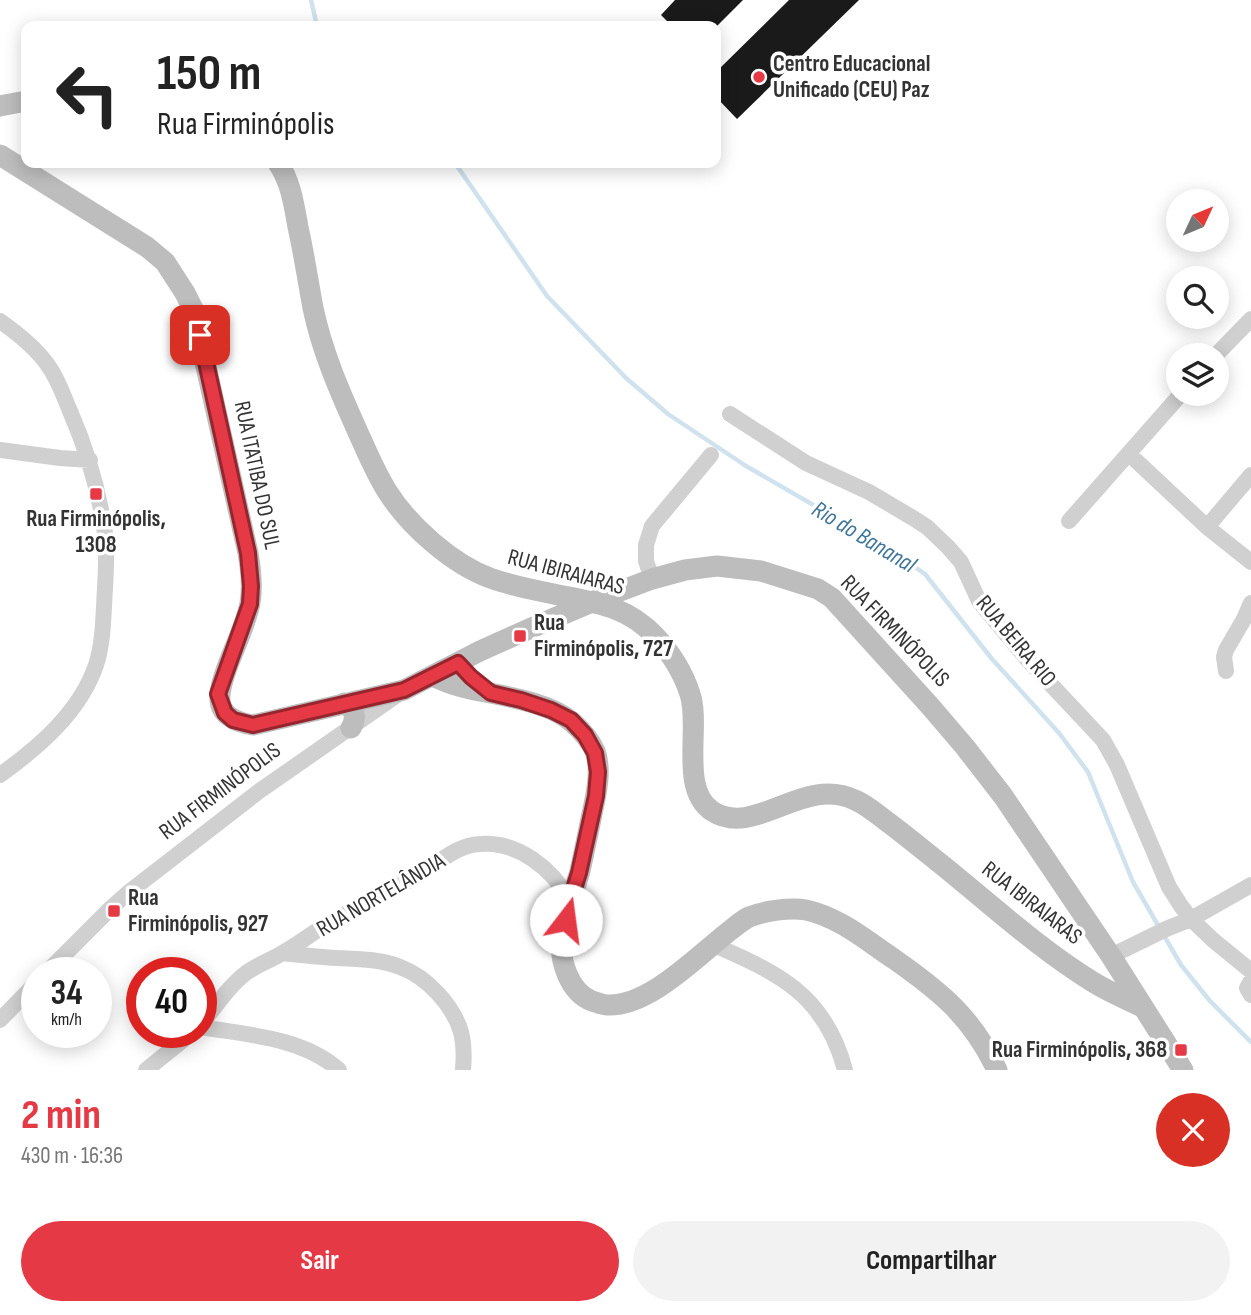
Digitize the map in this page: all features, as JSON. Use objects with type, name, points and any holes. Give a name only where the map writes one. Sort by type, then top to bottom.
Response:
[{"type":"main road","points":[[0,106],[21,102]]},
{"type":"main road","name":"RUA ITATIBA DO SUL","points":[[0,155],[147,247],[165,262],[193,309],[251,573],[250,604],[218,694],[225,713],[233,720],[253,725],[404,690]]},
{"type":"main road","name":"RUA IBIRAIARAS","points":[[280,168],[291,191],[320,341],[371,461],[387,491],[432,542],[473,571],[490,578],[594,601],[640,622],[668,651],[691,694],[694,711],[693,771],[699,796],[706,806],[726,818],[738,819],[755,816],[806,796],[826,792],[857,800],[912,840],[1055,957],[1086,977],[1118,986]]},
{"type":"main road","name":"RUA FIRMINÓPOLIS","points":[[404,690],[480,651],[594,601],[652,579],[717,566],[761,571],[818,589],[832,597],[965,747],[1003,796],[1118,952],[1118,986],[1144,1008],[1183,1070]]},
{"type":"main road","points":[[458,663],[491,693]]},
{"type":"main road","points":[[432,677],[459,687],[521,700],[571,720],[585,735],[595,753],[598,772],[596,796],[562,939],[562,954],[570,981],[578,992],[588,999],[606,1005],[636,999],[685,968],[748,917],[774,910],[805,910],[858,934],[921,978],[970,1023],[997,1070]]},
{"type":"main road","points":[[344,703],[353,711],[355,717],[351,728]]},
{"type":"main road","points":[[1086,977],[1118,952]]},
{"type":"street","points":[[1227,343],[1251,318]]},
{"type":"street","points":[[0,321],[30,345],[56,378],[90,460],[106,535],[102,634],[96,664],[87,686],[51,733],[0,775]]},
{"type":"street","points":[[1069,521],[1171,406]]},
{"type":"street","name":"RUA BEIRA RIO","points":[[730,414],[806,463],[869,492],[913,518],[948,547],[961,562],[986,611],[1027,659],[1104,740],[1169,887],[1191,919],[1251,971]]},
{"type":"street","points":[[0,450],[90,460]]},
{"type":"street","points":[[1129,454],[1207,527],[1251,562]]},
{"type":"street","points":[[652,579],[646,561],[646,545],[652,526],[711,455]]},
{"type":"street","points":[[1207,527],[1251,475]]},
{"type":"street","points":[[1226,670],[1226,650],[1251,603]]},
{"type":"street","name":"RUA FIRMINÓPOLIS","points":[[62,957],[129,892],[258,792],[404,690]]},
{"type":"street","name":"RUA NORTELÂNDIA","points":[[217,1004],[244,974],[464,847],[497,844],[521,852],[550,873],[562,886],[570,901]]},
{"type":"street","points":[[1118,952],[1191,919],[1251,885]]},
{"type":"street","points":[[712,944],[760,965],[800,993],[828,1024],[840,1049],[845,1070]]},
{"type":"street","points":[[282,953],[381,962],[415,974],[444,1000],[454,1016],[461,1032],[463,1070]]},
{"type":"street","points":[[1251,981],[1247,989],[1251,995]]},
{"type":"street","points":[[0,1020],[21,998]]},
{"type":"street","points":[[217,1029],[275,1039],[319,1056],[339,1070]]},
{"type":"street","points":[[146,1070],[173,1048]]},
{"type":"building","points":[[675,0],[743,0],[721,22],[667,21],[661,15]]},
{"type":"building","points":[[789,0],[859,0],[737,119],[721,102],[721,67]]},
{"type":"waterway","name":"Rio do Bananal","points":[[311,0],[316,21]]},
{"type":"waterway","name":"Rio do Bananal","points":[[458,168],[547,296],[626,378],[668,414],[746,466],[886,547],[925,574],[992,659],[1059,733],[1088,772],[1133,882],[1181,965],[1210,1001],[1251,1042]]},
{"type":"place","name":"Centro Educacional Unificado (CEU) Paz","points":[[759,77]]},
{"type":"place","name":"Rua Firminópolis, 1308","points":[[96,494]]},
{"type":"place","name":"Rua Firminópolis, 727","points":[[520,636]]},
{"type":"place","name":"Rua Firminópolis, 927","points":[[114,911]]},
{"type":"place","name":"Rua Firminópolis, 368","points":[[1181,1050]]},
{"type":"route","points":[[200,335],[251,573],[250,604],[218,694],[225,713],[233,720],[253,725],[275,721],[404,690],[458,663],[491,693],[551,710],[571,720],[585,735],[595,753],[598,772],[596,796],[566,920]]}]
